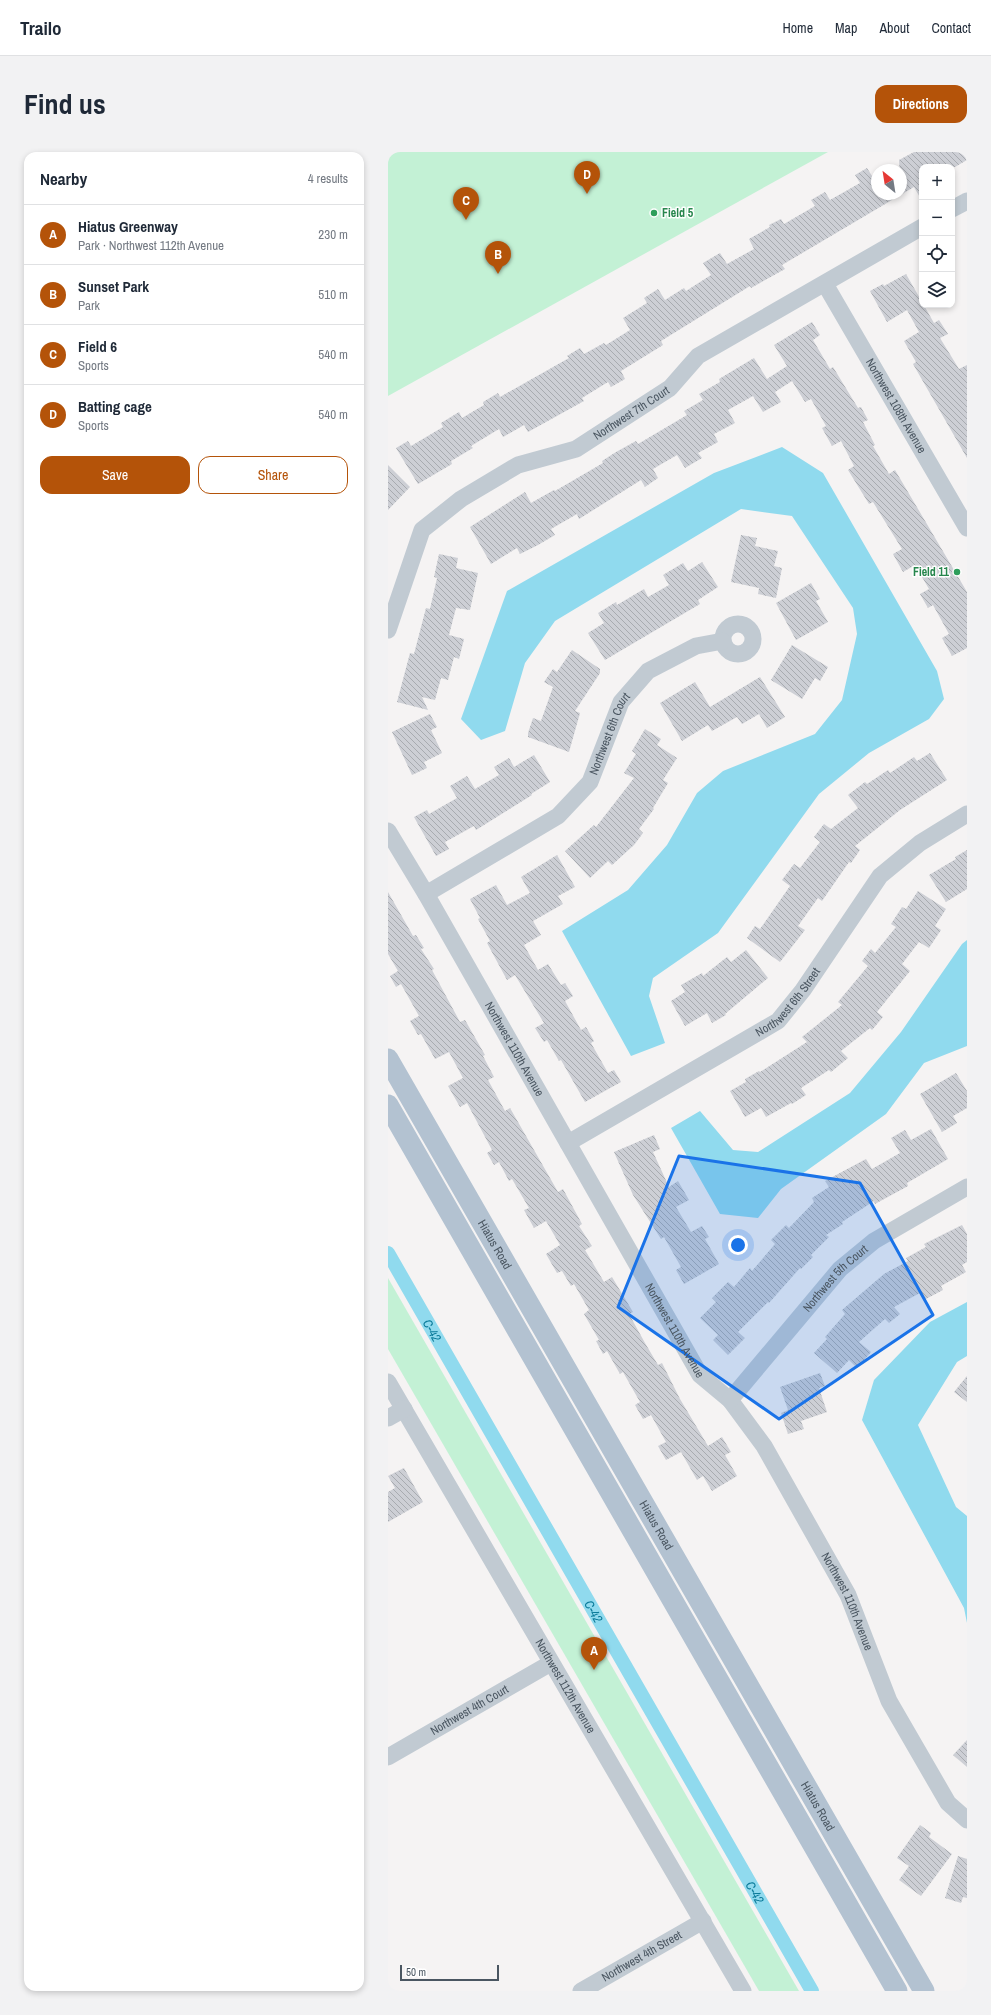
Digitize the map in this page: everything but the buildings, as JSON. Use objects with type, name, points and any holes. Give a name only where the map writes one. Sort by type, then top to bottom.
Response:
[{"type":"main road","name":"Hiatus Road","points":[[388,1059],[924,1991]]},
{"type":"main road","name":"Hiatus Road","points":[[388,1105],[897,1991]]},
{"type":"main road","points":[[601,1477],[622,1466]]},
{"type":"street","points":[[955,207],[967,201]]},
{"type":"street","name":"Northwest 7th Court","points":[[388,630],[422,530],[461,499],[518,466],[576,449],[670,388],[698,356],[919,229]]},
{"type":"street","name":"Northwest 108th Avenue","points":[[825,284],[967,528]]},
{"type":"street","name":"Northwest 6th Court","points":[[426,894],[558,816],[590,782],[621,702],[648,671],[696,646],[723,641]]},
{"type":"street","name":"Northwest 6th Street","points":[[568,1143],[778,1021],[803,990],[880,876],[920,843],[967,814]]},
{"type":"street","name":"Northwest 110th Avenue","points":[[388,831],[426,894],[700,1375],[730,1400],[764,1446],[848,1595],[889,1701],[948,1803],[967,1820]]},
{"type":"street","name":"Northwest 5th Court","points":[[730,1400],[840,1269],[874,1241],[967,1187]]},
{"type":"street","name":"Northwest 112th Avenue","points":[[388,1382],[743,1991]]},
{"type":"street","points":[[388,1418],[404,1410]]},
{"type":"street","name":"Northwest 4th Court","points":[[388,1757],[551,1663]]},
{"type":"street","name":"Northwest 4th Street","points":[[581,1991],[702,1921]]},
{"type":"highlighted area","points":[[679,1156],[860,1183],[933,1315],[779,1419],[618,1307]]},
{"type":"green space","points":[[388,152],[828,152],[388,396]]},
{"type":"green space","points":[[388,1278],[799,1991],[759,1991],[388,1349]]},
{"type":"water","points":[[782,447],[823,473],[937,671],[944,699],[929,719],[869,753],[819,794],[718,933],[653,978],[649,996],[665,1043],[631,1056],[562,931],[628,890],[667,845],[697,793],[723,771],[815,734],[842,700],[857,634],[853,608],[792,516],[741,509],[555,621],[525,663],[505,731],[481,740],[461,719],[507,591],[714,473]]},
{"type":"water","points":[[967,940],[967,1046],[924,1063],[886,1114],[781,1189],[758,1218],[720,1214],[671,1128],[700,1111],[733,1150],[758,1152],[850,1093],[901,1032],[962,944]]},
{"type":"water","points":[[967,1302],[967,1356],[957,1362],[918,1425],[956,1507],[967,1516],[967,1623],[964,1608],[862,1420],[874,1380],[930,1322]]},
{"type":"waterway","name":"C-42","points":[[388,1253],[812,1991]]},
{"type":"place","name":"Batting cage","points":[[587,194]]},
{"type":"place","name":"Field 5","points":[[654,213]]},
{"type":"place","name":"Field 6","points":[[466,220]]},
{"type":"place","name":"Sunset Park","points":[[498,274]]},
{"type":"place","name":"Field 11","points":[[957,572]]},
{"type":"place","name":"Hiatus Greenway","points":[[594,1670]]}]
